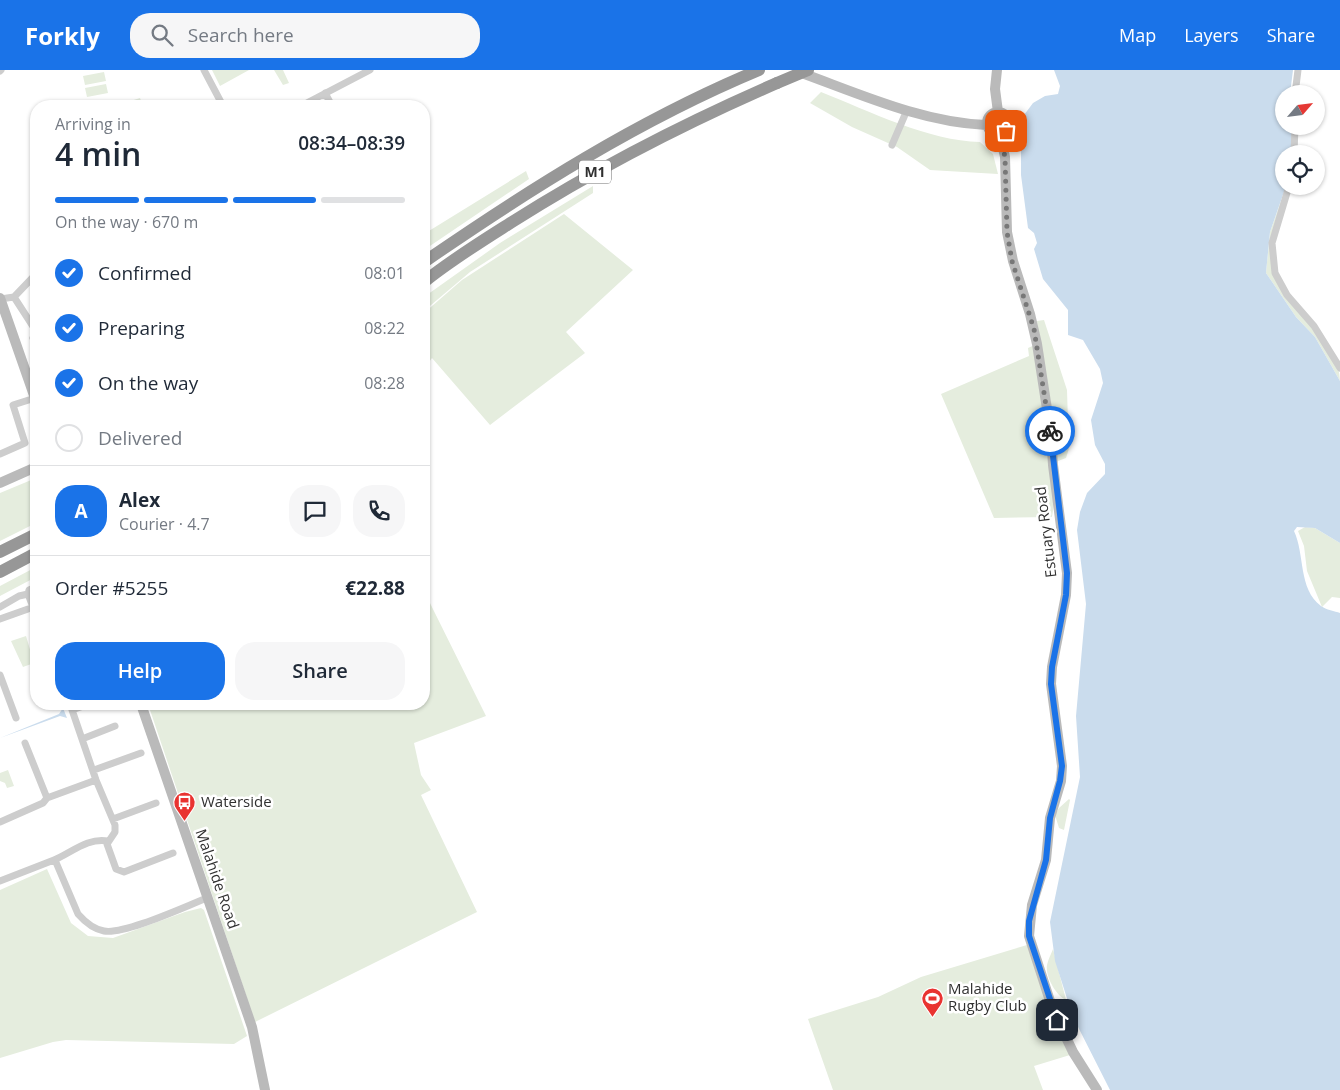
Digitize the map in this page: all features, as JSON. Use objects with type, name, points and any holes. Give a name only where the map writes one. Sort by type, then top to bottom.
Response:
[{"type":"highway","name":"M1","points":[[430,278],[496,233],[609,164],[712,112],[808,70]]},
{"type":"highway","name":"M1","points":[[430,258],[522,195],[612,142],[754,72]]},
{"type":"highway","points":[[0,552],[30,537]]},
{"type":"highway","points":[[0,572],[30,557]]},
{"type":"street","points":[[204,70],[220,100]]},
{"type":"street","points":[[312,100],[370,70]]},
{"type":"street","points":[[794,70],[907,110],[961,124],[986,125]]},
{"type":"street","points":[[997,70],[995,89],[998,112]]},
{"type":"street","points":[[1296,85],[1298,70]]},
{"type":"street","points":[[325,93],[329,100]]},
{"type":"street","points":[[892,145],[907,110]]},
{"type":"street","points":[[998,112],[1007,117],[1009,124],[1006,131],[1000,135],[990,132],[986,125],[990,114],[998,112]]},
{"type":"street","name":"Estuary Road","points":[[1000,135],[1005,157],[1007,232],[1012,261],[1030,314],[1037,344],[1051,435],[1067,573],[1066,595],[1052,667],[1051,684],[1062,766],[1050,818],[1046,860],[1032,905],[1029,936],[1051,1004],[1062,1030],[1073,1052],[1098,1090]]},
{"type":"street","points":[[1286,195],[1272,243],[1275,273],[1283,289],[1314,326],[1340,368]]},
{"type":"street","points":[[30,280],[14,297],[0,298],[30,382]]},
{"type":"street","points":[[14,297],[30,326]]},
{"type":"street","points":[[0,454],[25,443],[12,405],[30,400]]},
{"type":"street","points":[[0,483],[30,470]]},
{"type":"street","points":[[30,590],[28,594],[30,599]]},
{"type":"street","points":[[8,616],[2,605],[19,596],[28,594]]},
{"type":"street","points":[[0,619],[28,609]]},
{"type":"street","points":[[0,674],[16,718]]},
{"type":"street","points":[[72,710],[96,780],[116,830],[108,841],[108,847],[116,869],[120,872],[173,853]]},
{"type":"street","name":"Malahide Road","points":[[140,710],[256,1041],[265,1090]]},
{"type":"street","points":[[82,739],[115,726]]},
{"type":"street","points":[[25,743],[47,798]]},
{"type":"street","points":[[94,770],[141,753]]},
{"type":"street","points":[[0,822],[44,803],[47,798],[96,780]]},
{"type":"street","points":[[113,820],[156,803]]},
{"type":"street","points":[[0,881],[55,860],[100,839],[108,841]]},
{"type":"street","points":[[55,860],[78,914],[84,921],[104,931],[121,930],[207,898]]},
{"type":"green space","points":[[212,70],[249,70],[220,86]]},
{"type":"green space","points":[[274,70],[283,70],[289,83],[283,85]]},
{"type":"green space","points":[[104,72],[106,81],[85,85],[83,76]]},
{"type":"green space","points":[[106,84],[108,93],[87,97],[85,88]]},
{"type":"green space","points":[[821,92],[920,131],[960,140],[980,142],[993,154],[998,174],[930,170],[897,147],[852,127],[810,103]]},
{"type":"green space","points":[[526,171],[529,179],[430,246],[430,230]]},
{"type":"green space","points":[[593,186],[593,193],[470,272],[430,306],[430,293],[500,243]]},
{"type":"green space","points":[[1282,198],[1273,248],[1275,274],[1282,287],[1324,339],[1338,367],[1340,381],[1315,337],[1296,317],[1266,273],[1270,232]]},
{"type":"green space","points":[[564,214],[633,270],[566,332],[585,353],[490,425],[432,358],[430,361],[430,308],[462,280]]},
{"type":"green space","points":[[1044,320],[1067,390],[1068,422],[1072,439],[1066,458],[1050,464],[1054,504],[1052,517],[994,518],[941,394],[1029,356],[1028,348],[1039,343],[1037,321]]},
{"type":"green space","points":[[30,480],[30,526],[0,541],[0,493]]},
{"type":"green space","points":[[1305,527],[1315,528],[1340,543],[1340,598],[1332,597],[1322,607],[1307,571],[1304,546],[1298,531]]},
{"type":"green space","points":[[30,570],[30,580],[0,596],[0,586]]},
{"type":"green space","points":[[430,603],[486,716],[414,743],[421,775],[431,790],[421,795],[477,912],[255,1022],[150,710],[430,710]]},
{"type":"green space","points":[[26,636],[30,650],[30,664],[23,667],[11,641]]},
{"type":"green space","points":[[8,770],[14,786],[7,788],[5,783],[0,781],[0,773]]},
{"type":"green space","points":[[1069,799],[1064,830],[1059,828],[1055,815],[1059,808]]},
{"type":"green space","points":[[47,869],[71,923],[88,936],[113,938],[185,912],[201,908],[204,910],[247,1036],[234,1044],[66,1040],[0,1058],[0,890]]},
{"type":"green space","name":"Malahide Rugby Club","points":[[1027,945],[1070,1055],[1034,1066],[1043,1090],[833,1090],[808,1019],[878,997],[921,977]]},
{"type":"green space","points":[[1053,949],[1066,1000],[1055,990],[1049,980],[1047,965]]},
{"type":"water","points":[[1054,70],[1293,70],[1291,85],[1275,85],[1275,135],[1292,135],[1292,145],[1275,145],[1275,195],[1283,195],[1270,232],[1266,273],[1296,317],[1315,337],[1340,381],[1340,543],[1315,528],[1297,527],[1294,531],[1305,581],[1314,599],[1321,606],[1340,613],[1340,1090],[1110,1090],[1073,1017],[1055,961],[1050,922],[1080,777],[1076,716],[1086,604],[1077,530],[1080,512],[1087,493],[1105,474],[1105,464],[1095,445],[1091,420],[1103,383],[1100,369],[1083,340],[1068,335],[1068,310],[1043,279],[1034,249],[1037,243],[1034,233],[1028,228],[1021,175],[1021,142],[1024,115],[1033,103],[1045,96],[1058,94],[1060,86]]},
{"type":"water","points":[[64,710],[67,718],[60,716],[0,738],[59,714]]},
{"type":"way so far","points":[[1006,131],[1000,135],[1005,157],[1007,232],[1012,261],[1034,329],[1050,431]]},
{"type":"place","name":"Waterside","points":[[185,821]]},
{"type":"place","name":"Malahide Rugby Club","points":[[932,1017]]},
{"type":"route","points":[[1050,431],[1067,573],[1066,595],[1052,667],[1051,684],[1062,766],[1050,818],[1046,860],[1041,882],[1032,905],[1029,936],[1057,1020]]}]
